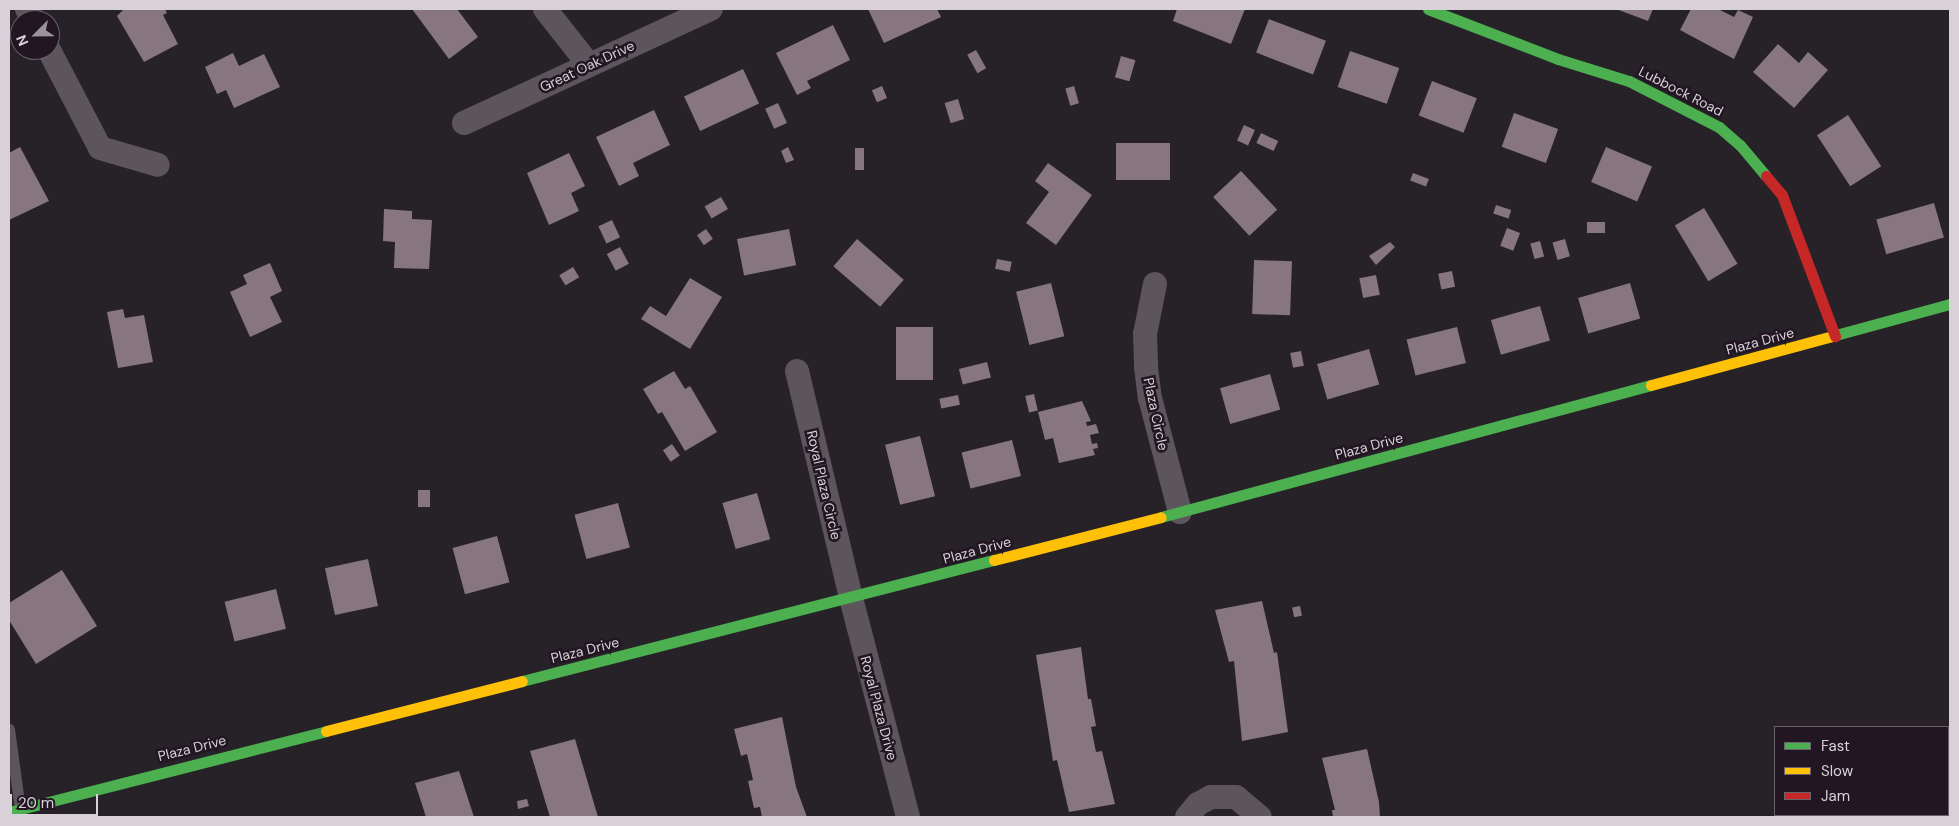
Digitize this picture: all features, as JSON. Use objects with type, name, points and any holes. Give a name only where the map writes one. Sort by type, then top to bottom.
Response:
[{"type":"street","points":[[546,9],[589,66]]},
{"type":"street","name":"Great Oak Drive","points":[[464,123],[710,9]]},
{"type":"street","name":"Lubbock Road","points":[[1428,9],[1558,59],[1629,81],[1719,127],[1740,145],[1782,195],[1836,336]]},
{"type":"street","points":[[54,60],[100,148],[158,165]]},
{"type":"street","name":"Plaza Circle","points":[[1155,284],[1145,334],[1146,367],[1150,398],[1180,512]]},
{"type":"street","name":"Plaza Drive","points":[[9,812],[851,598],[1180,512],[1950,304]]},
{"type":"street","name":"Royal Plaza Circle","points":[[797,370],[851,598]]},
{"type":"street","name":"Royal Plaza Drive","points":[[851,598],[908,817]]},
{"type":"street","points":[[1187,817],[1198,804],[1211,797],[1236,797],[1255,810],[1260,817]]},
{"type":"lane","points":[[9,729],[20,809]]},
{"type":"building","points":[[124,9],[165,9],[167,13],[163,15],[178,44],[144,62],[117,16]]},
{"type":"building","points":[[412,9],[457,9],[478,37],[449,59]]},
{"type":"building","points":[[868,9],[937,9],[941,17],[884,43]]},
{"type":"building","points":[[1177,9],[1245,9],[1231,44],[1173,21]]},
{"type":"building","points":[[1616,9],[1653,9],[1648,21]]},
{"type":"building","points":[[1691,9],[1718,9],[1734,17],[1738,10],[1753,17],[1734,59],[1680,30]]},
{"type":"building","points":[[1269,19],[1326,41],[1313,74],[1256,53]]},
{"type":"building","points":[[833,25],[850,60],[807,81],[811,88],[797,95],[776,53]]},
{"type":"building","points":[[1778,44],[1799,63],[1808,52],[1828,70],[1794,108],[1753,72]]},
{"type":"building","points":[[976,50],[986,68],[977,73],[967,55]]},
{"type":"building","points":[[1350,51],[1399,68],[1387,104],[1338,87]]},
{"type":"building","points":[[233,53],[239,66],[264,54],[280,87],[234,108],[226,90],[217,94],[205,67]]},
{"type":"building","points":[[1121,56],[1135,60],[1129,81],[1115,77]]},
{"type":"building","points":[[743,69],[759,103],[700,131],[684,96]]},
{"type":"building","points":[[1432,81],[1477,98],[1464,133],[1419,116]]},
{"type":"building","points":[[882,86],[887,98],[877,102],[872,90]]},
{"type":"building","points":[[1074,86],[1079,103],[1070,106],[1065,88]]},
{"type":"building","points":[[958,99],[964,119],[951,123],[945,103]]},
{"type":"building","points":[[778,103],[787,123],[774,129],[765,109]]},
{"type":"building","points":[[654,110],[670,145],[633,163],[639,176],[619,186],[596,137]]},
{"type":"building","points":[[1514,113],[1558,129],[1546,163],[1502,147]]},
{"type":"building","points":[[1848,115],[1881,166],[1850,186],[1817,135]]},
{"type":"building","points":[[1244,125],[1255,130],[1248,145],[1237,141]]},
{"type":"building","points":[[1261,133],[1278,141],[1274,151],[1256,143]]},
{"type":"building","points":[[1116,143],[1170,143],[1170,180],[1116,180]]},
{"type":"building","points":[[20,147],[49,201],[9,220],[9,153]]},
{"type":"building","points":[[788,147],[794,160],[786,163],[781,151]]},
{"type":"building","points":[[1606,147],[1652,167],[1637,202],[1591,182]]},
{"type":"building","points":[[855,148],[864,148],[864,170],[855,170]]},
{"type":"building","points":[[569,153],[585,186],[571,193],[579,211],[549,225],[527,173]]},
{"type":"building","points":[[1048,163],[1092,195],[1056,245],[1026,223],[1049,192],[1035,181]]},
{"type":"building","points":[[1241,171],[1277,210],[1249,236],[1213,197]]},
{"type":"building","points":[[1413,173],[1429,179],[1426,187],[1410,180]]},
{"type":"building","points":[[721,197],[728,209],[712,219],[705,206]]},
{"type":"building","points":[[1934,203],[1944,238],[1886,254],[1876,220]]},
{"type":"building","points":[[1496,205],[1511,210],[1508,219],[1493,214]]},
{"type":"building","points":[[1704,208],[1737,264],[1708,281],[1675,226]]},
{"type":"building","points":[[384,209],[412,211],[412,219],[432,220],[429,269],[394,268],[395,242],[383,241]]},
{"type":"building","points":[[612,220],[620,237],[606,244],[598,226]]},
{"type":"building","points":[[1587,222],[1605,222],[1605,233],[1587,233]]},
{"type":"building","points":[[1507,228],[1520,233],[1513,251],[1500,246]]},
{"type":"building","points":[[706,229],[713,239],[704,245],[697,235]]},
{"type":"building","points":[[789,229],[796,265],[744,275],[737,239]]},
{"type":"building","points":[[857,239],[904,280],[880,307],[833,266]]},
{"type":"building","points":[[1565,239],[1570,256],[1557,260],[1553,243]]},
{"type":"building","points":[[1540,241],[1544,256],[1534,259],[1530,244]]},
{"type":"building","points":[[1390,242],[1395,247],[1376,265],[1369,256]]},
{"type":"building","points":[[620,247],[629,264],[616,271],[607,254]]},
{"type":"building","points":[[997,259],[1012,262],[1010,272],[995,269]]},
{"type":"building","points":[[1254,260],[1292,261],[1290,315],[1252,314]]},
{"type":"building","points":[[270,263],[282,291],[270,297],[282,322],[250,337],[230,292],[247,284],[243,275]]},
{"type":"building","points":[[573,267],[579,277],[565,286],[559,275]]},
{"type":"building","points":[[1452,271],[1455,287],[1441,289],[1438,274]]},
{"type":"building","points":[[1376,275],[1380,295],[1363,298],[1359,278]]},
{"type":"building","points":[[690,278],[722,297],[690,349],[641,319],[650,306],[666,316]]},
{"type":"building","points":[[1051,283],[1064,336],[1029,345],[1016,292]]},
{"type":"building","points":[[1630,283],[1640,319],[1588,333],[1578,298]]},
{"type":"building","points":[[1540,306],[1550,341],[1501,355],[1491,320]]},
{"type":"building","points":[[123,309],[125,318],[144,315],[153,362],[118,368],[107,312]]},
{"type":"building","points":[[896,327],[933,327],[933,380],[896,380]]},
{"type":"building","points":[[1457,327],[1466,363],[1415,375],[1407,340]]},
{"type":"building","points":[[1369,349],[1379,385],[1327,399],[1317,364]]},
{"type":"building","points":[[1301,351],[1304,366],[1293,368],[1290,353]]},
{"type":"building","points":[[987,362],[991,378],[963,385],[959,369]]},
{"type":"building","points":[[674,371],[685,389],[690,386],[717,432],[685,451],[662,412],[658,414],[643,389]]},
{"type":"building","points":[[1270,374],[1280,410],[1230,424],[1220,388]]},
{"type":"building","points":[[1034,394],[1038,411],[1029,413],[1025,396]]},
{"type":"building","points":[[958,395],[960,405],[941,408],[939,399]]},
{"type":"building","points":[[1082,401],[1091,421],[1086,422],[1087,426],[1096,424],[1099,433],[1090,435],[1092,444],[1097,443],[1098,448],[1093,449],[1095,455],[1059,463],[1053,438],[1045,440],[1038,412]]},
{"type":"building","points":[[920,436],[935,496],[900,505],[885,445]]},
{"type":"building","points":[[1012,440],[1021,476],[970,488],[962,453]]},
{"type":"building","points":[[672,444],[680,456],[671,462],[663,450]]},
{"type":"building","points":[[418,490],[430,490],[430,507],[418,507]]},
{"type":"building","points":[[757,493],[770,539],[736,549],[722,503]]},
{"type":"building","points":[[618,503],[630,547],[586,559],[575,515]]},
{"type":"building","points":[[497,536],[509,582],[465,594],[453,548]]},
{"type":"building","points":[[368,559],[378,606],[335,615],[325,568]]},
{"type":"building","points":[[62,570],[97,626],[36,664],[9,620],[9,603]]},
{"type":"building","points":[[276,589],[286,629],[234,642],[225,602]]},
{"type":"building","points":[[1262,601],[1274,653],[1277,652],[1288,732],[1242,741],[1234,661],[1229,662],[1215,610]]},
{"type":"building","points":[[1300,606],[1302,616],[1294,617],[1292,608]]},
{"type":"building","points":[[1081,647],[1088,699],[1091,699],[1096,726],[1091,727],[1096,752],[1102,751],[1115,804],[1069,812],[1057,760],[1053,761],[1036,655]]},
{"type":"building","points":[[782,717],[796,787],[807,817],[762,817],[760,807],[754,808],[748,781],[753,780],[747,754],[741,756],[734,729]]},
{"type":"building","points":[[575,739],[598,817],[550,817],[530,751]]},
{"type":"building","points":[[1367,749],[1379,802],[1380,817],[1333,817],[1332,810],[1335,810],[1322,758]]},
{"type":"building","points":[[459,771],[474,817],[426,817],[415,783]]},
{"type":"building","points":[[527,799],[529,806],[518,809],[517,801]]},
{"type":"traffic: fast","points":[[1428,9],[1558,59],[1629,81],[1719,127],[1740,145],[1766,176]]},
{"type":"traffic: fast","points":[[1832,336],[1950,304]]},
{"type":"traffic: fast","points":[[1161,517],[1651,385]]},
{"type":"traffic: fast","points":[[522,681],[994,560]]},
{"type":"traffic: fast","points":[[9,812],[326,731]]},
{"type":"traffic: slow","points":[[1651,385],[1832,336]]},
{"type":"traffic: slow","points":[[994,560],[1161,517]]},
{"type":"traffic: slow","points":[[326,731],[522,681]]},
{"type":"traffic: jam","points":[[1766,176],[1782,195],[1835,336]]}]
